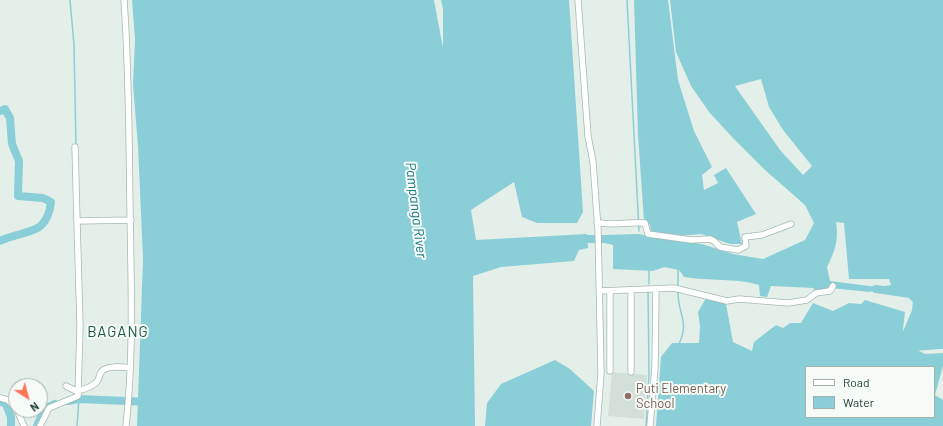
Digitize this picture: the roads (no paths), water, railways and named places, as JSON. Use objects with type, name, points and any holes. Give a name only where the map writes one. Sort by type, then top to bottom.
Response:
[{"type":"street","points":[[124,0],[128,80],[131,320],[129,398],[126,426]]},
{"type":"street","points":[[578,0],[588,136],[593,162],[598,222],[601,373],[597,426]]},
{"type":"street","points":[[40,426],[49,408],[77,397],[80,391],[79,220],[75,147]]},
{"type":"street","points":[[79,220],[130,220]]},
{"type":"street","points":[[598,222],[603,224],[636,222],[645,223],[648,234],[691,240],[710,240],[714,241],[720,247],[738,250],[746,246],[745,237],[762,235],[791,224]]},
{"type":"street","points":[[600,291],[610,292],[674,288],[727,301],[739,298],[788,303],[807,300],[814,294],[830,291],[833,287]]},
{"type":"street","points":[[650,426],[655,367],[656,289]]},
{"type":"street","points":[[631,290],[631,372]]},
{"type":"street","points":[[610,292],[610,371]]},
{"type":"street","points":[[66,386],[80,391],[96,382],[101,372],[105,370],[118,367],[130,368]]},
{"type":"water","name":"Pampanga River","points":[[132,0],[434,0],[443,48],[443,9],[441,0],[569,0],[583,212],[577,223],[537,223],[522,217],[514,182],[471,210],[476,240],[587,234],[588,248],[579,250],[574,261],[501,267],[473,276],[475,426],[137,426],[143,259],[138,146],[133,85],[135,39]]},
{"type":"water","points":[[634,0],[668,0],[678,80],[694,131],[712,167],[702,175],[704,190],[718,183],[714,175],[726,168],[756,214],[737,222],[742,244],[730,244],[701,234],[679,236],[651,232],[650,225],[644,221],[638,135]]},
{"type":"water","points":[[670,0],[943,0],[943,346],[927,348],[911,345],[906,335],[916,314],[919,300],[913,294],[908,292],[885,290],[870,292],[830,288],[823,292],[816,292],[813,288],[771,286],[767,297],[760,296],[759,285],[732,280],[684,277],[679,270],[664,267],[653,271],[613,269],[613,245],[604,243],[604,235],[638,234],[702,244],[733,254],[763,259],[805,240],[814,223],[805,205],[765,170],[709,112],[691,86],[676,52]],"holes":[[[761,79],[769,107],[783,130],[812,166],[803,175],[780,150],[735,86]],[[836,222],[844,223],[849,279],[889,279],[891,285],[877,287],[830,281],[827,267],[836,245]]]},
{"type":"water","points":[[706,298],[726,304],[733,342],[752,351],[754,342],[776,325],[783,328],[790,323],[801,323],[813,303],[833,311],[849,303],[861,304],[865,300],[905,312],[903,329],[906,344],[925,354],[943,353],[943,366],[935,395],[943,400],[943,426],[656,426],[661,357],[672,343],[699,343],[700,326],[698,312]]},
{"type":"water","points":[[555,360],[570,369],[594,391],[591,426],[485,426],[487,403],[501,384]]},
{"type":"waterway","points":[[70,0],[74,45],[76,146]]},
{"type":"waterway","points":[[627,0],[639,231]]},
{"type":"waterway","points":[[0,111],[5,109],[10,118],[12,144],[19,161],[18,196],[43,198],[51,202],[49,213],[40,227],[0,241]]},
{"type":"waterway","points":[[577,242],[584,239],[613,239]]},
{"type":"waterway","points":[[678,268],[678,287]]},
{"type":"waterway","points":[[649,269],[649,284]]},
{"type":"waterway","points":[[876,289],[910,294],[917,300],[916,311],[905,337],[908,342],[912,345],[921,347],[943,345]]},
{"type":"waterway","points":[[646,426],[649,374],[648,290]]},
{"type":"waterway","points":[[678,290],[679,305],[683,323],[682,336],[679,344]]},
{"type":"waterway","points":[[77,426],[79,398]]},
{"type":"waterway","points":[[68,401],[79,399],[150,402]]},
{"type":"waterway","points":[[0,401],[6,404],[11,417],[11,426]]},
{"type":"waterway","points":[[37,426],[44,409],[55,404]]},
{"type":"place","name":"Puti Elementary School","points":[[628,396]]},
{"type":"district","name":"BAGANG","points":[[118,332]]}]
